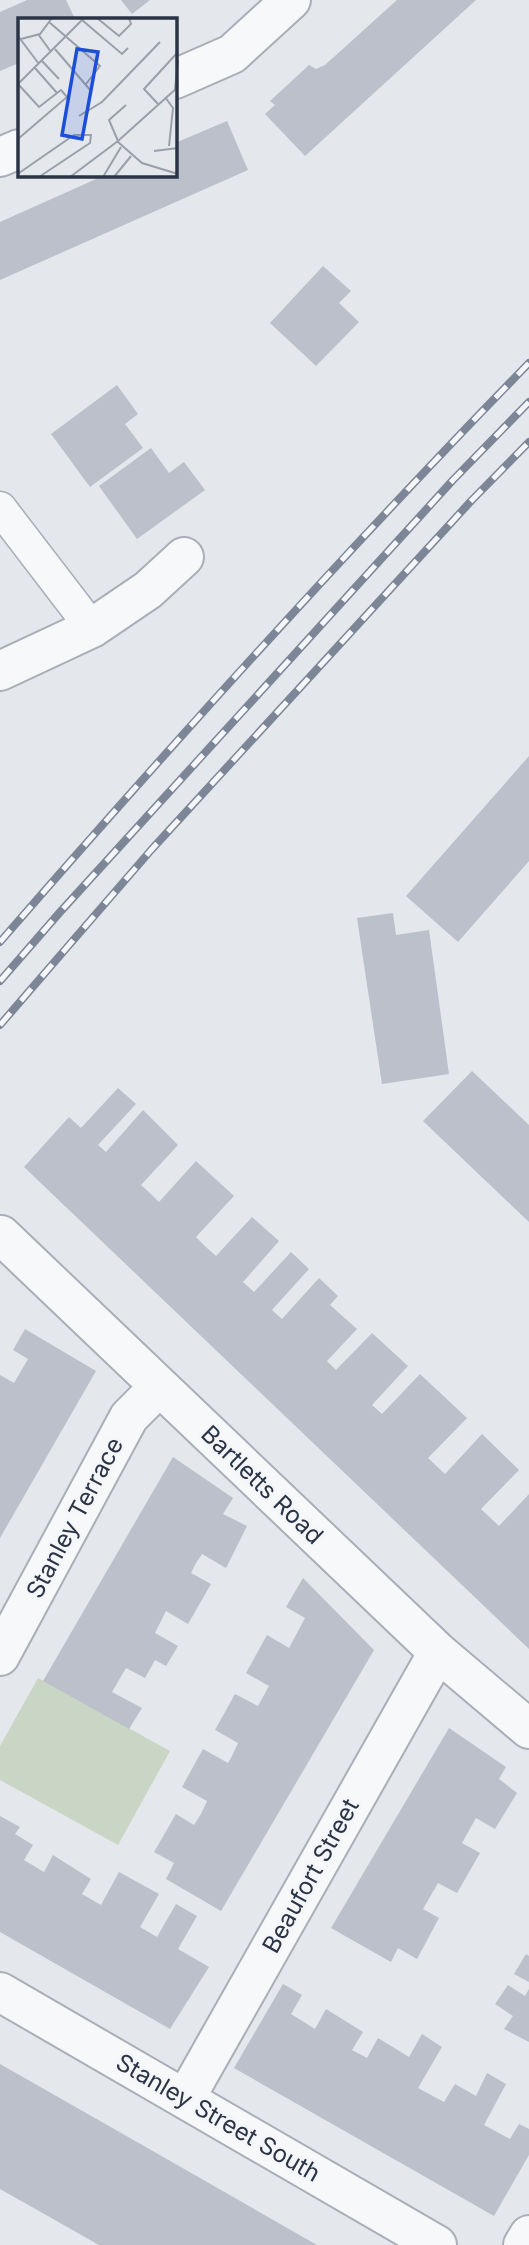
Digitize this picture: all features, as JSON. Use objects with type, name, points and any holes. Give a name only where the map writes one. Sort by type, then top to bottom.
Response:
[{"type":"street","points":[[177,78],[232,54],[291,0]]},
{"type":"street","points":[[0,157],[18,149]]},
{"type":"street","points":[[0,671],[92,628],[148,590],[184,556]]},
{"type":"street","name":"Bartletts Road","points":[[1,1235],[438,1652],[529,1728]]},
{"type":"street","name":"Stanley Terrace","points":[[0,1656],[129,1417],[159,1387]]},
{"type":"street","name":"Beaufort Street","points":[[185,2099],[438,1652]]},
{"type":"street","name":"Stanley Street South","points":[[0,1992],[437,2245]]},
{"type":"street","points":[[523,2245],[529,2235]]},
{"type":"lane","points":[[0,508],[92,628]]},
{"type":"green space","points":[[38,1678],[170,1751],[118,1845],[0,1780],[0,1746]]},
{"type":"building","points":[[27,0],[66,0],[75,18],[18,18],[18,63],[0,71],[0,12]]},
{"type":"building","points":[[121,0],[150,0],[132,14]]},
{"type":"building","points":[[397,0],[476,0],[305,156],[265,114],[275,105],[270,101],[309,65],[316,69],[325,65]]},
{"type":"building","points":[[227,121],[248,170],[0,280],[0,222],[101,177],[177,177],[177,142]]},
{"type":"building","points":[[323,266],[351,291],[339,303],[359,322],[316,366],[270,323]]},
{"type":"building","points":[[117,385],[138,414],[125,424],[143,448],[90,487],[51,434]]},
{"type":"building","points":[[151,448],[169,473],[184,462],[205,490],[137,539],[99,486]]},
{"type":"building","points":[[529,756],[529,861],[458,942],[406,896]]},
{"type":"building","points":[[393,913],[396,935],[429,930],[449,1074],[382,1084],[357,918]]},
{"type":"building","points":[[472,1071],[529,1125],[529,1222],[423,1121]]},
{"type":"building","points":[[118,1088],[136,1104],[98,1145],[106,1152],[143,1110],[178,1145],[141,1185],[159,1202],[196,1161],[234,1196],[196,1237],[207,1248],[216,1256],[252,1217],[279,1241],[243,1282],[254,1292],[291,1252],[309,1269],[272,1310],[282,1319],[319,1278],[338,1296],[330,1305],[357,1329],[327,1361],[336,1370],[372,1333],[408,1366],[372,1405],[382,1414],[420,1374],[467,1418],[428,1458],[445,1474],[482,1434],[519,1470],[481,1509],[499,1526],[529,1494],[529,1649],[24,1167],[69,1117],[81,1128]]},
{"type":"building","points":[[25,1329],[96,1371],[0,1538],[0,1375],[14,1383],[28,1359],[13,1350]]},
{"type":"building","points":[[173,1457],[233,1498],[223,1514],[247,1526],[226,1568],[202,1554],[196,1563],[191,1573],[211,1584],[188,1624],[166,1611],[155,1633],[178,1646],[166,1666],[155,1660],[145,1678],[126,1668],[112,1692],[142,1708],[129,1729],[43,1681]]},
{"type":"building","points":[[303,1578],[374,1650],[221,1911],[166,1879],[174,1863],[154,1852],[176,1814],[194,1825],[201,1814],[207,1801],[182,1787],[203,1749],[228,1763],[238,1743],[215,1730],[235,1694],[258,1706],[269,1686],[246,1673],[267,1635],[289,1648],[305,1618],[286,1607]]},
{"type":"building","points":[[449,1728],[506,1767],[499,1779],[517,1793],[495,1829],[476,1818],[462,1843],[480,1853],[457,1893],[438,1883],[423,1909],[439,1918],[417,1959],[398,1948],[391,1962],[331,1928]]},
{"type":"building","points":[[0,1816],[20,1827],[15,1834],[33,1845],[24,1860],[44,1872],[53,1855],[91,1879],[82,1894],[101,1905],[119,1872],[159,1894],[140,1927],[157,1937],[176,1904],[197,1916],[178,1949],[209,1967],[170,2029],[0,1932]]},
{"type":"building","points":[[526,1954],[529,1956],[529,1982],[514,1974]]},
{"type":"building","points":[[283,1984],[302,1995],[291,2014],[315,2029],[326,2009],[363,2032],[352,2050],[367,2058],[378,2038],[409,2057],[422,2034],[442,2047],[418,2088],[444,2102],[455,2084],[476,2096],[487,2073],[506,2084],[484,2125],[510,2139],[519,2124],[529,2129],[529,2155],[494,2216],[234,2068]]},
{"type":"building","points":[[508,1985],[525,1996],[529,1989],[529,2042],[504,2029],[513,2016],[495,2004]]},
{"type":"building","points":[[0,2064],[317,2245],[99,2245],[0,2189]]},
{"type":"railway","points":[[0,942],[260,649],[529,363]]},
{"type":"railway","points":[[0,981],[453,480],[529,402]]},
{"type":"railway","points":[[0,1025],[152,849],[472,500],[529,442]]}]
